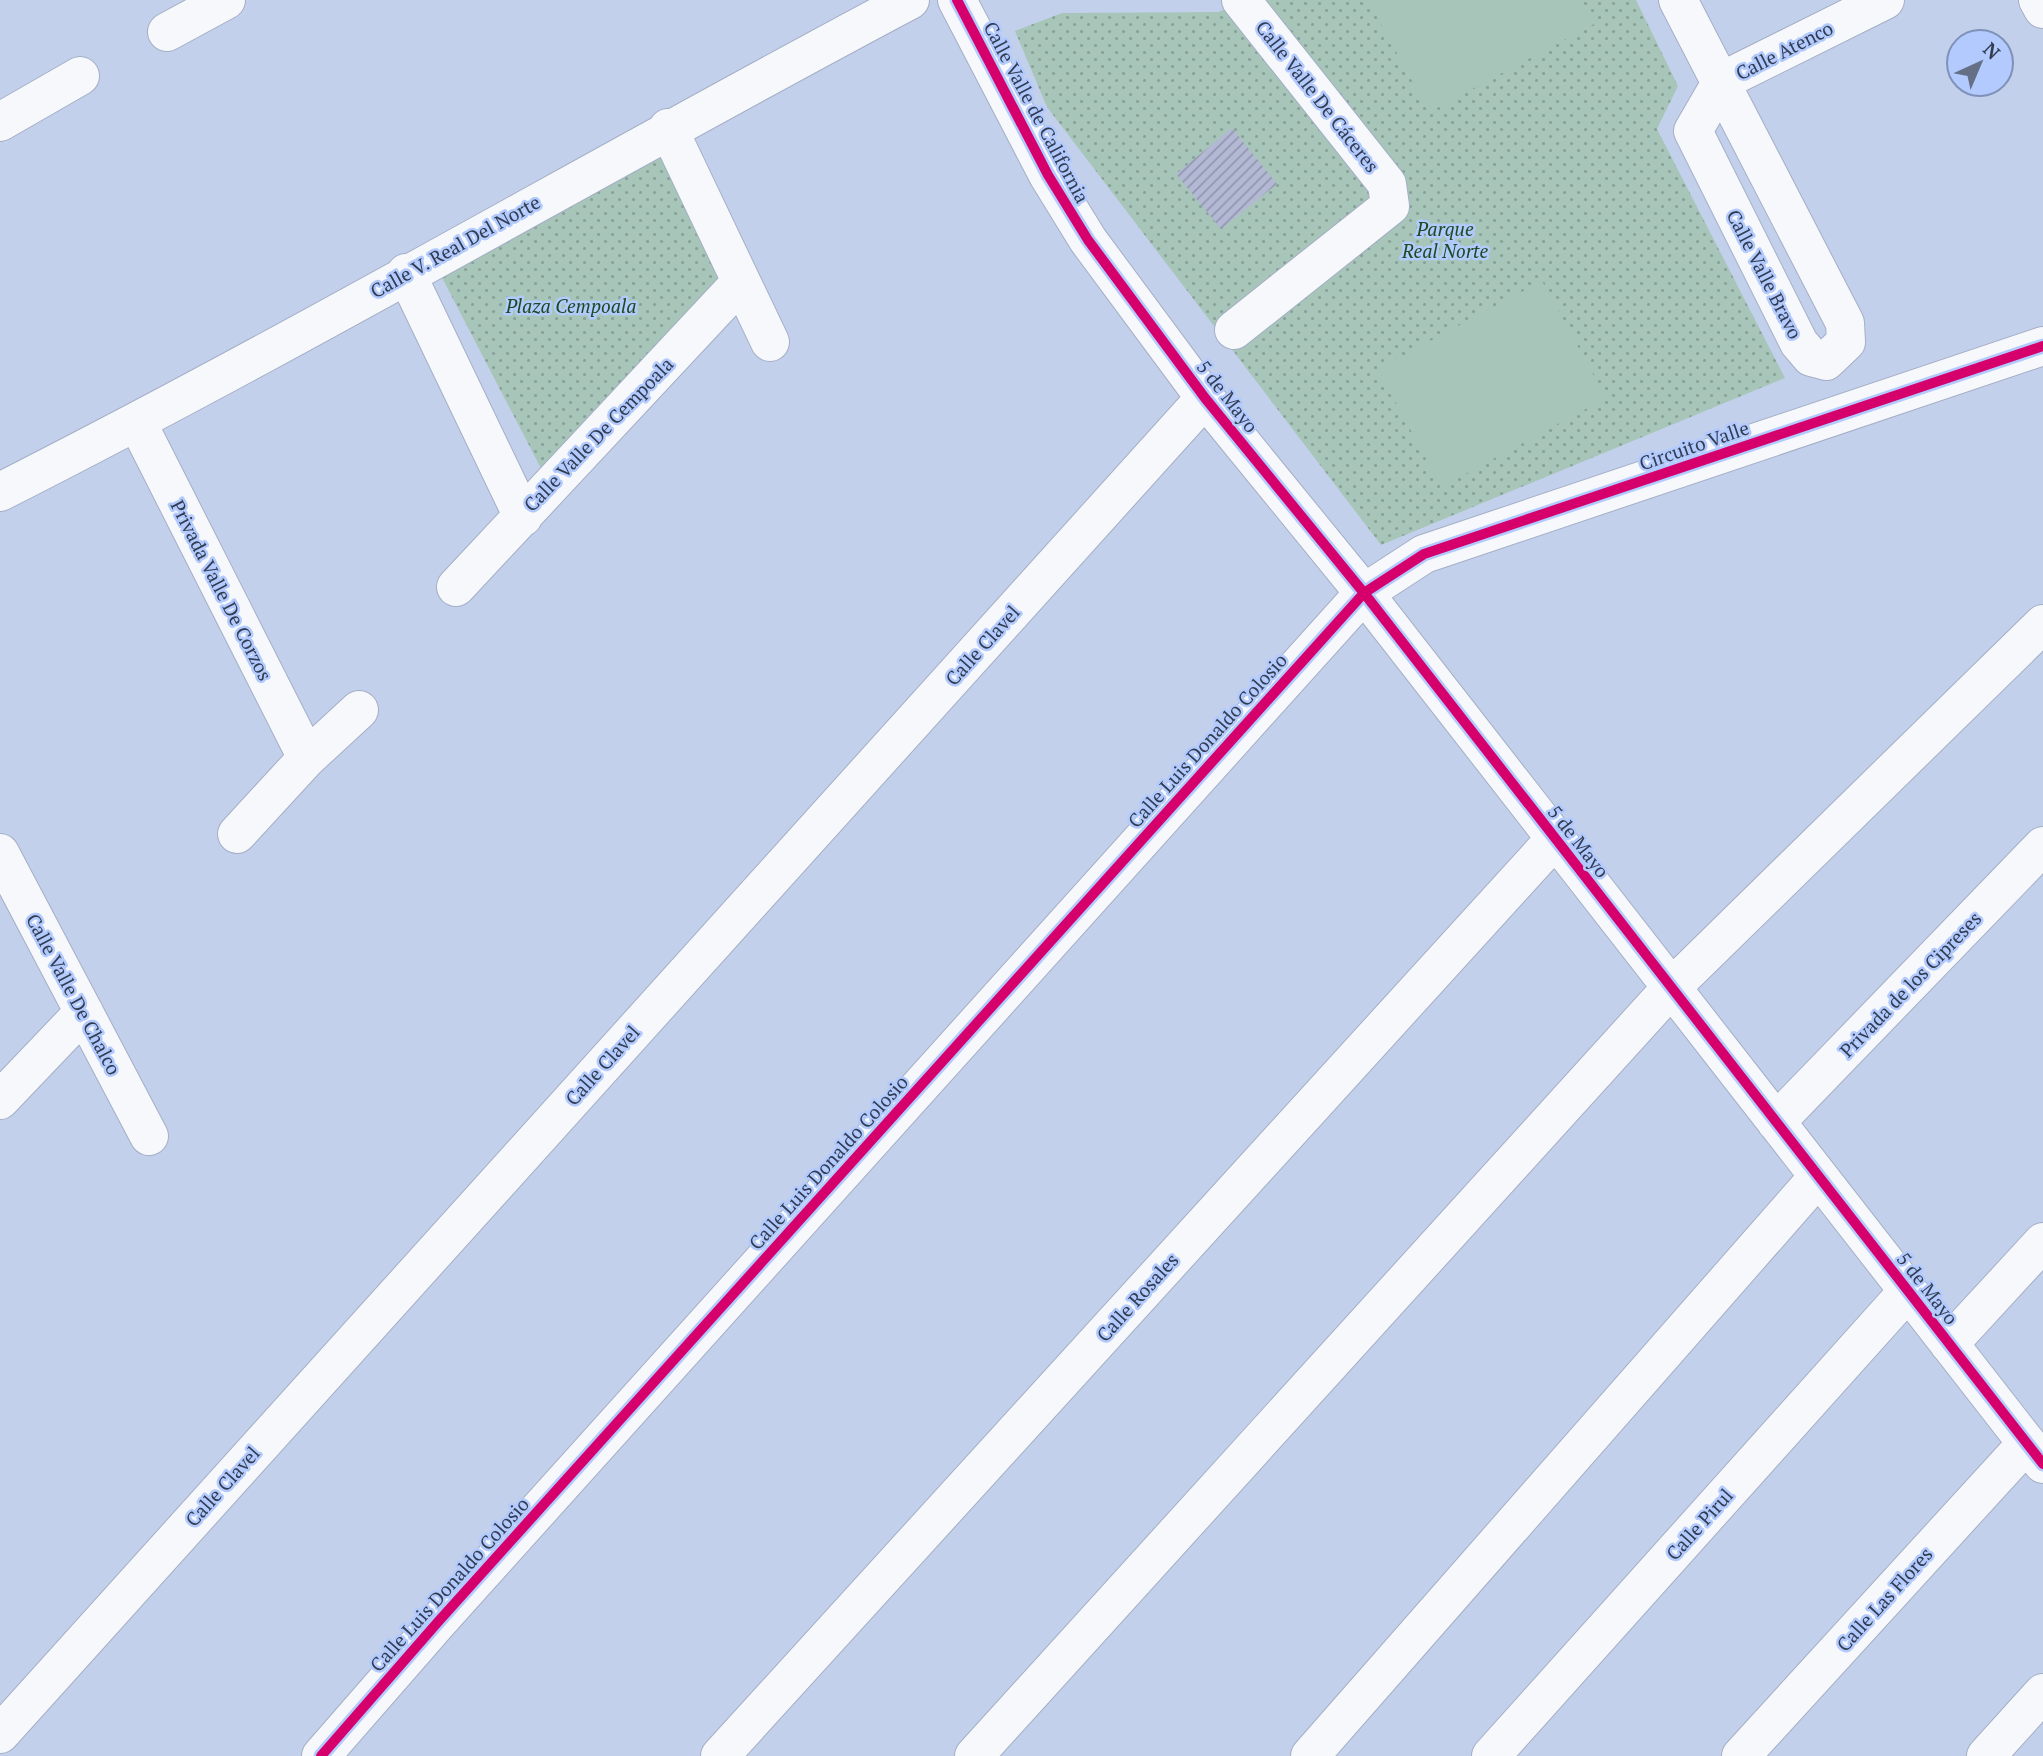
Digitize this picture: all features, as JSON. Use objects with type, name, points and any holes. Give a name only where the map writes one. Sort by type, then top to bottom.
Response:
[{"type":"street","points":[[167,32],[226,0]]},
{"type":"street","name":"Calle V. Real Del Norte","points":[[0,492],[137,422],[668,128],[911,0]]},
{"type":"street","name":"Calle Valle de California","points":[[957,0],[1048,175],[1088,240]]},
{"type":"street","name":"Calle Valle De Cáceres","points":[[1234,330],[1390,206],[1387,184],[1241,0]]},
{"type":"street","name":"Calle Valle Bravo","points":[[1678,0],[1722,81],[1845,323],[1846,342],[1826,360],[1811,357],[1799,343],[1693,131],[1722,81]]},
{"type":"street","name":"Calle Atenco","points":[[1722,81],[1885,0]]},
{"type":"street","points":[[2038,0],[2043,9]]},
{"type":"street","points":[[0,122],[80,76]]},
{"type":"street","points":[[668,128],[770,342]]},
{"type":"street","name":"5 de Mayo","points":[[1088,240],[1205,398],[1364,593],[2035,1453]]},
{"type":"street","name":"Calle Valle De Cempoala","points":[[406,273],[523,517],[741,282]]},
{"type":"street","name":"Circuito Valle","points":[[1364,593],[1424,554],[2043,346]]},
{"type":"street","name":"Calle Clavel","points":[[0,1734],[1205,398]]},
{"type":"street","name":"Privada Valle De Corzos","points":[[137,422],[307,758]]},
{"type":"street","points":[[456,587],[523,517]]},
{"type":"street","name":"Calle Luis Donaldo Colosio","points":[[321,1756],[437,1623],[1364,593]]},
{"type":"street","points":[[974,1756],[1671,988],[2043,624]]},
{"type":"street","points":[[237,834],[307,758],[359,710]]},
{"type":"street","name":"Calle Rosales","points":[[720,1756],[1555,839]]},
{"type":"street","name":"Privada de los Cipreses","points":[[1776,1122],[2043,846]]},
{"type":"street","name":"Calle Valle De Chalco","points":[[0,853],[149,1136]]},
{"type":"street","points":[[0,1100],[83,1012]]},
{"type":"street","points":[[1310,1756],[1818,1177]]},
{"type":"street","points":[[1949,1344],[2043,1242]]},
{"type":"street","name":"Calle Pirul","points":[[1491,1756],[1908,1291]]},
{"type":"street","name":"Calle Las Flores","points":[[1741,1756],[2035,1453]]},
{"type":"street","points":[[1986,1756],[2043,1693]]},
{"type":"green space","name":"Parque Real Norte","points":[[1248,0],[1636,0],[1678,86],[1657,129],[1785,378],[1381,545],[1047,107],[1015,31],[1062,13],[1218,12]]},
{"type":"green space","points":[[1368,0],[1581,0],[1594,24],[1429,112]]},
{"type":"green space","name":"Plaza Cempoala","points":[[660,142],[728,280],[547,480],[436,266]]},
{"type":"green space","points":[[1542,281],[1606,398],[1441,487],[1378,369]]},
{"type":"building","points":[[1232,128],[1277,184],[1221,229],[1176,174]]},
{"type":"cycle path","points":[[957,0],[1048,175],[1088,240],[1205,398],[1364,593],[2043,1464]]},
{"type":"cycle path","points":[[321,1756],[437,1623],[1364,593],[1424,554],[2043,346]]}]
